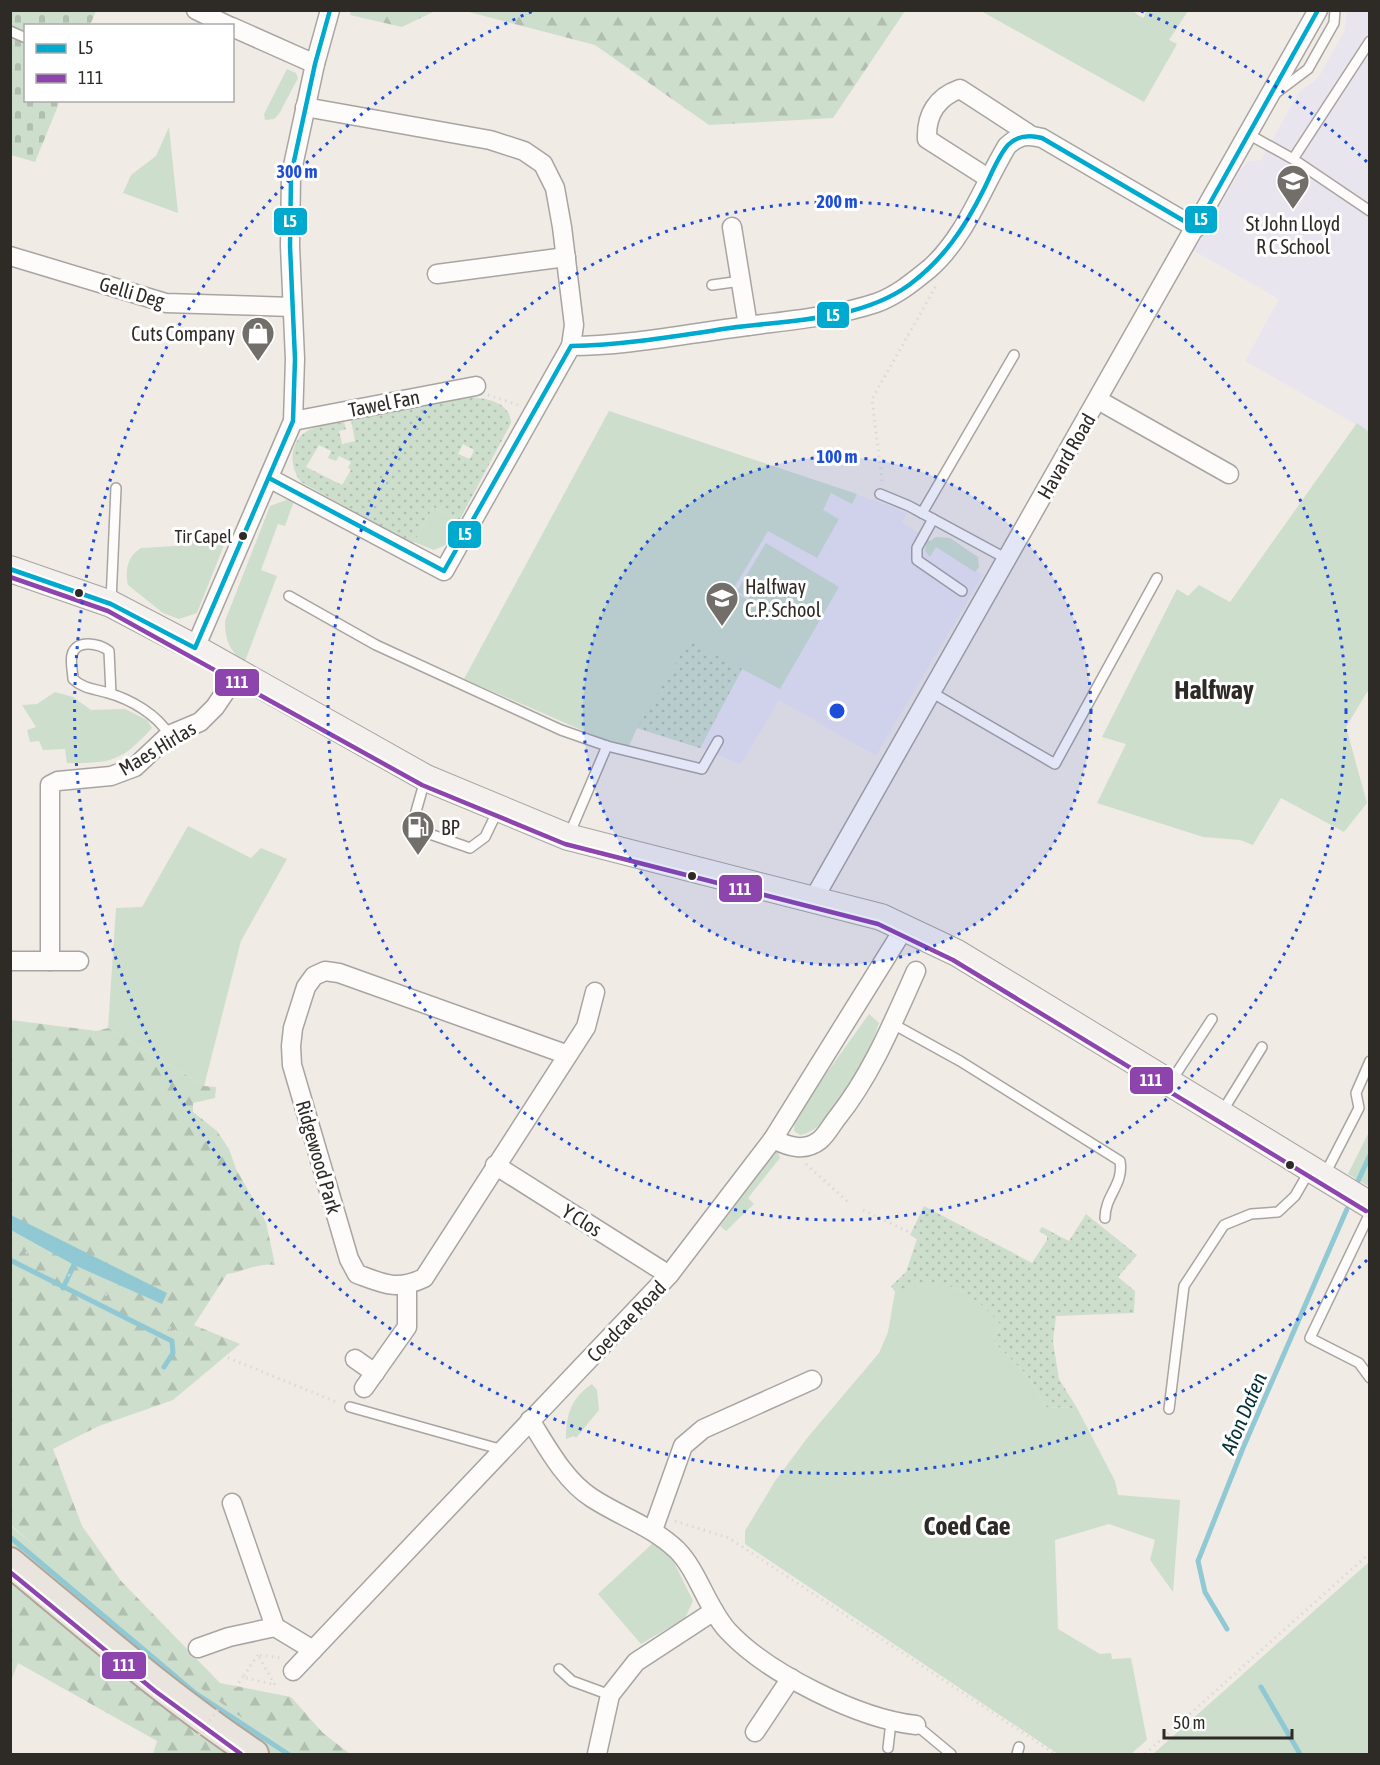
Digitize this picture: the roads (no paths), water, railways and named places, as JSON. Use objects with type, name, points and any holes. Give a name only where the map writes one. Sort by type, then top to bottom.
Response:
[{"type":"main road","points":[[10,1562],[128,1659],[218,1730],[254,1755]]},
{"type":"street","points":[[196,10],[227,24]]},
{"type":"street","points":[[195,648],[293,421],[295,358],[290,246],[291,175],[315,64],[330,10]]},
{"type":"street","name":"Havard Road","points":[[813,900],[1318,10]]},
{"type":"street","points":[[234,27],[315,64]]},
{"type":"street","points":[[988,178],[927,139],[927,125],[933,108],[945,94],[960,89],[1029,134],[1042,138],[1196,228]]},
{"type":"street","points":[[269,478],[444,571],[571,346],[574,325],[555,188],[543,164],[524,151],[490,140],[305,107]]},
{"type":"street","points":[[571,346],[600,346],[748,326],[838,312],[877,303],[902,290],[931,267],[951,242],[1007,146],[1016,137],[1029,134]]},
{"type":"street","points":[[732,227],[748,326]]},
{"type":"street","name":"Gelli Deg","points":[[10,256],[166,303],[292,307]]},
{"type":"street","points":[[437,274],[566,257]]},
{"type":"street","name":"Tawel Fan","points":[[293,421],[481,391]]},
{"type":"street","points":[[1098,400],[1229,474]]},
{"type":"street","points":[[10,569],[111,604],[195,648],[426,778],[568,837],[881,917],[904,927],[957,953],[1370,1204]]},
{"type":"street","name":"Maes Hirlas","points":[[50,961],[50,785],[58,781],[111,776],[135,766],[170,735],[200,722],[215,707],[238,674]]},
{"type":"street","name":"Coedcae Road","points":[[295,1668],[669,1275],[781,1143],[904,927]]},
{"type":"street","points":[[10,961],[79,961]]},
{"type":"street","name":"Ridgewood Park","points":[[407,1286],[390,1285],[357,1274],[349,1259],[292,1065],[293,1028],[306,987],[314,976],[325,971],[339,973],[568,1055]]},
{"type":"street","points":[[781,1143],[803,1147],[820,1139],[849,1103],[887,1020],[916,971]]},
{"type":"street","points":[[364,1388],[406,1327],[407,1286],[424,1278],[441,1255],[495,1165],[586,1027],[594,992]]},
{"type":"street","name":"Y Clos","points":[[495,1165],[669,1275]]},
{"type":"street","points":[[355,1359],[375,1373]]},
{"type":"street","points":[[656,1523],[683,1446],[703,1429],[812,1380]]},
{"type":"street","points":[[530,1420],[568,1475],[591,1497],[656,1523],[679,1552],[728,1631],[791,1678],[822,1695],[891,1722],[916,1725]]},
{"type":"street","points":[[232,1503],[275,1627],[313,1650]]},
{"type":"street","points":[[597,1755],[610,1695],[636,1662],[714,1611]]},
{"type":"street","points":[[198,1648],[229,1637],[275,1627]]},
{"type":"street","points":[[754,1732],[791,1678]]},
{"type":"lane","points":[[1267,99],[1308,69],[1334,23],[1335,10]]},
{"type":"lane","points":[[1293,159],[1370,41]]},
{"type":"lane","points":[[1248,135],[1293,159],[1370,211]]},
{"type":"lane","points":[[712,285],[741,281]]},
{"type":"lane","points":[[922,513],[1014,355]]},
{"type":"lane","points":[[111,604],[116,488]]},
{"type":"lane","points":[[881,489],[1007,560]]},
{"type":"lane","points":[[933,519],[917,548],[917,560],[962,591]]},
{"type":"lane","points":[[932,692],[1055,764],[1157,578]]},
{"type":"lane","points":[[289,596],[376,645],[561,730],[607,746],[702,769],[718,741]]},
{"type":"lane","points":[[111,694],[109,651],[100,644],[87,644],[76,648],[71,655],[73,679],[79,685],[111,694],[161,720],[170,735]]},
{"type":"lane","points":[[568,837],[607,746]]},
{"type":"lane","points":[[426,778],[415,815],[421,831],[470,848],[485,837],[499,809]]},
{"type":"lane","points":[[887,1020],[960,1061],[1120,1161],[1122,1174],[1105,1206],[1105,1218]]},
{"type":"lane","points":[[1170,1083],[1212,1020]]},
{"type":"lane","points":[[1221,1113],[1262,1047]]},
{"type":"lane","points":[[1168,1409],[1184,1286],[1224,1225],[1251,1214],[1278,1212],[1317,1173],[1359,1108],[1356,1093],[1370,1061]]},
{"type":"lane","points":[[1370,1213],[1310,1338],[1359,1363],[1370,1378]]},
{"type":"lane","points":[[350,1407],[503,1450]]},
{"type":"lane","points":[[559,1669],[572,1681],[610,1695]]},
{"type":"lane","points":[[888,1748],[891,1722]]},
{"type":"lane","points":[[916,1725],[951,1755]]},
{"type":"water","points":[[11,1215],[167,1293],[162,1304],[74,1265],[11,1230]]},
{"type":"waterway","name":"Afon Dafen","points":[[1358,1181],[1370,1155]]},
{"type":"waterway","name":"Afon Dafen","points":[[1227,1629],[1205,1592],[1198,1561],[1243,1448],[1347,1209]]},
{"type":"waterway","points":[[10,1260],[172,1341],[173,1353],[164,1367]]},
{"type":"waterway","points":[[63,1288],[74,1265]]},
{"type":"waterway","points":[[10,1537],[195,1693],[288,1754]]},
{"type":"waterway","name":"Afon Dafen","points":[[1261,1687],[1300,1754]]},
{"type":"place","name":"St John Lloyd R C School","points":[[1293,210]]},
{"type":"place","name":"Cuts Company","points":[[258,362]]},
{"type":"place","name":"Tir Capel","points":[[243,536]]},
{"type":"place","name":"Halfway C.P. School","points":[[722,627]]},
{"type":"place","name":"BP","points":[[418,856]]},
{"type":"district","name":"Halfway","points":[[1214,690]]},
{"type":"district","name":"Coed Cae","points":[[967,1526]]}]
